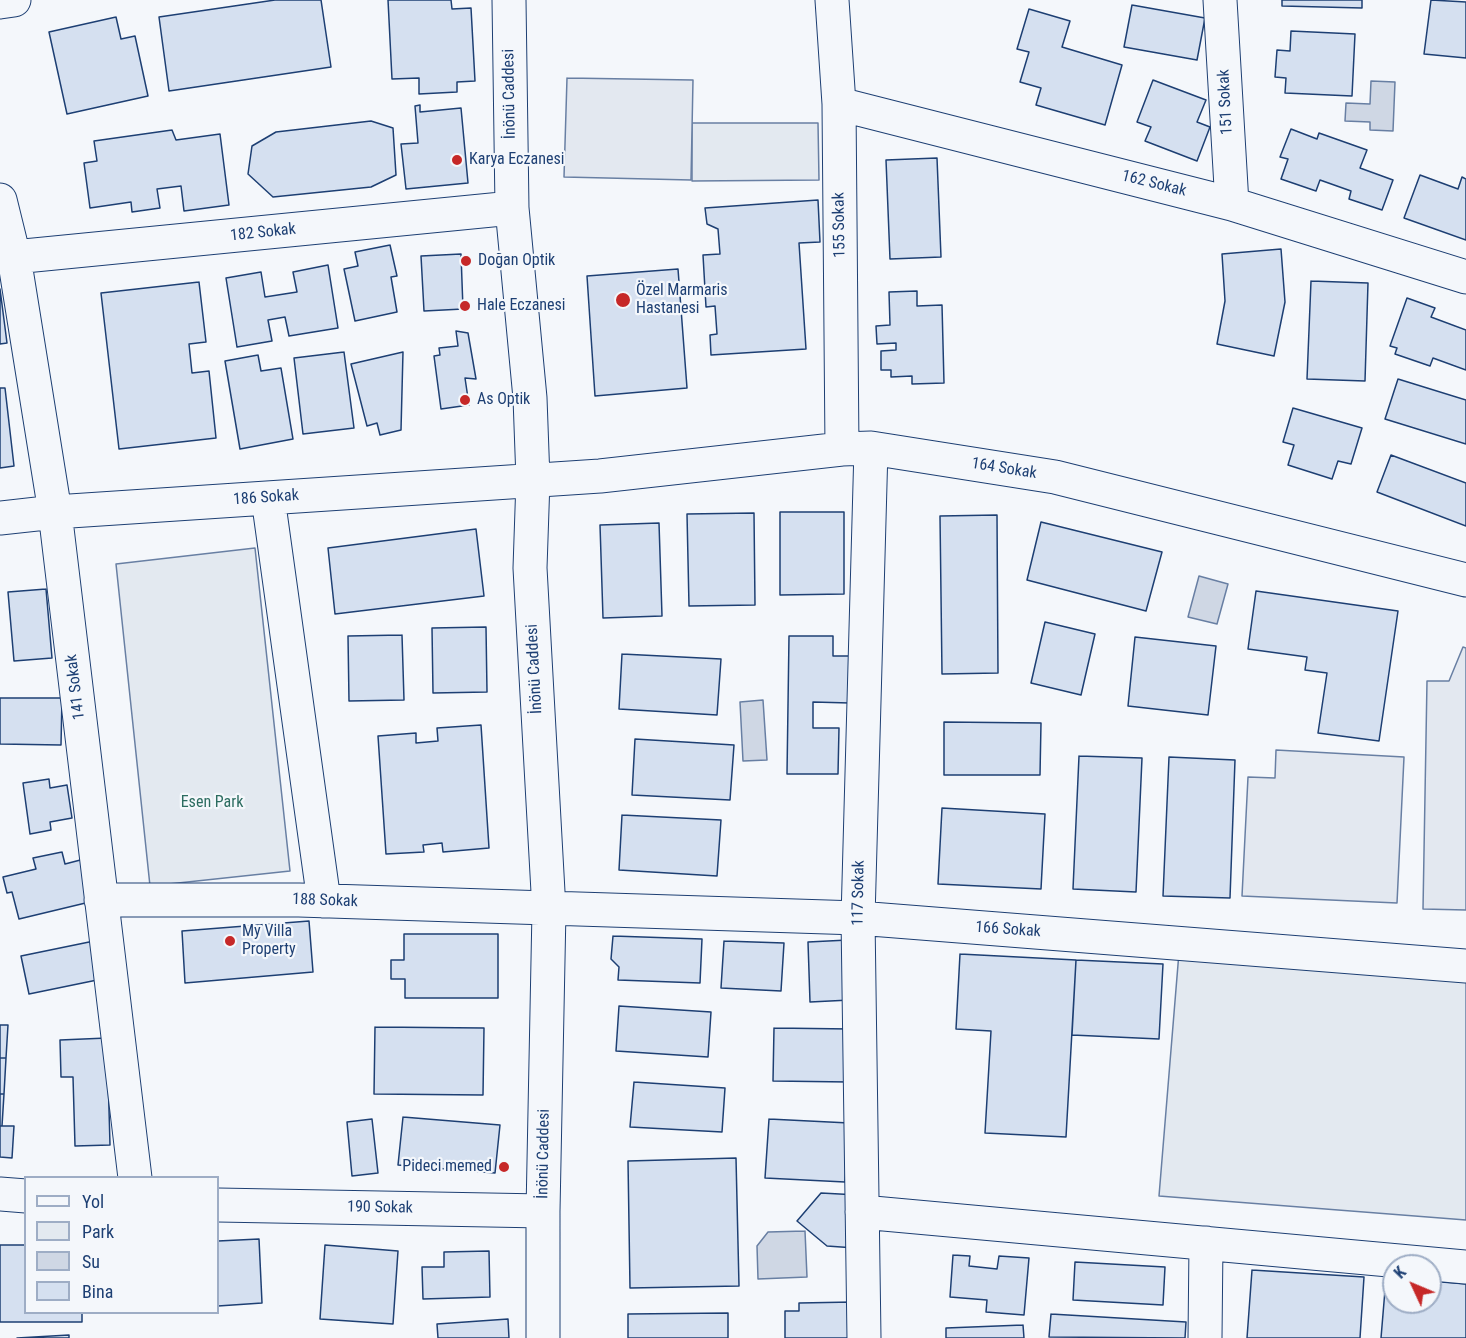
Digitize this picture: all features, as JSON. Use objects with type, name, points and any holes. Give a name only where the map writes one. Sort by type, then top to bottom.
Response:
[{"type":"street","points":[[0,2],[14,0]]},
{"type":"street","name":"İnönü Caddesi","points":[[509,0],[512,208],[530,398],[533,480],[530,568],[549,910],[543,1338]]},
{"type":"street","name":"155 Sokak","points":[[832,0],[856,449]]},
{"type":"street","name":"151 Sokak","points":[[1220,0],[1232,204]]},
{"type":"street","name":"162 Sokak","points":[[839,104],[1232,204],[1466,277]]},
{"type":"street","name":"141 Sokak","points":[[0,200],[14,257],[55,512],[135,1176]]},
{"type":"street","name":"182 Sokak","points":[[14,257],[512,208]]},
{"type":"street","name":"164 Sokak","points":[[533,480],[600,476],[856,449],[1054,477],[1466,580]]},
{"type":"street","name":"117 Sokak","points":[[856,449],[858,918],[864,1338]]},
{"type":"street","name":"186 Sokak","points":[[0,518],[55,512],[533,480]]},
{"type":"street","points":[[268,498],[324,901]]},
{"type":"street","name":"188 Sokak","points":[[101,900],[324,901],[549,910]]},
{"type":"street","name":"166 Sokak","points":[[549,910],[858,918],[1466,966]]},
{"type":"street","points":[[0,1194],[24,1196]]},
{"type":"street","name":"190 Sokak","points":[[219,1205],[543,1211]]},
{"type":"street","points":[[862,1212],[1466,1267]]},
{"type":"street","points":[[1205,1338],[1206,1243]]},
{"type":"green space","points":[[692,123],[818,123],[819,180],[692,181]]},
{"type":"green space","name":"Esen Park","points":[[255,548],[290,871],[150,886],[116,564]]},
{"type":"green space","points":[[1181,928],[1466,951],[1466,1220],[1159,1196]]},
{"type":"shaded area","points":[[567,78],[693,80],[691,180],[564,177]]},
{"type":"shaded area","points":[[1463,647],[1466,648],[1466,910],[1423,909],[1427,681],[1449,681]]},
{"type":"shaded area","points":[[1276,750],[1404,757],[1397,903],[1242,896],[1248,777],[1275,778]]},
{"type":"water","points":[[1371,81],[1395,82],[1393,131],[1370,130],[1370,122],[1345,121],[1346,103],[1370,104]]},
{"type":"water","points":[[1199,576],[1228,584],[1217,624],[1188,617]]},
{"type":"water","points":[[763,700],[767,760],[743,761],[740,702]]},
{"type":"water","points":[[805,1231],[807,1277],[758,1279],[757,1246],[768,1232]]},
{"type":"building","points":[[275,0],[321,0],[331,67],[169,91],[159,17]]},
{"type":"building","points":[[388,0],[451,0],[452,9],[471,8],[475,81],[457,82],[457,92],[419,94],[419,78],[392,79]]},
{"type":"building","points":[[1282,0],[1362,0],[1362,8],[1282,6]]},
{"type":"building","points":[[1431,0],[1466,2],[1466,58],[1424,54]]},
{"type":"building","points":[[1132,5],[1205,18],[1197,60],[1124,47]]},
{"type":"building","points":[[1029,9],[1070,21],[1062,47],[1122,65],[1105,125],[1036,105],[1041,88],[1020,82],[1029,52],[1017,49]]},
{"type":"building","points":[[116,17],[121,39],[135,36],[148,96],[67,114],[49,32]]},
{"type":"building","points":[[1291,31],[1355,34],[1352,96],[1285,93],[1286,78],[1275,77],[1277,50],[1290,51]]},
{"type":"building","points":[[1153,80],[1206,100],[1197,122],[1210,127],[1197,161],[1145,141],[1151,127],[1137,122]]},
{"type":"building","points":[[420,105],[420,112],[461,108],[468,183],[406,189],[401,144],[418,143],[415,106]]},
{"type":"building","points":[[371,121],[393,128],[396,175],[371,187],[273,197],[248,174],[252,146],[276,132]]},
{"type":"building","points":[[1291,129],[1317,139],[1319,133],[1367,150],[1360,168],[1393,180],[1382,210],[1349,199],[1351,191],[1320,180],[1316,191],[1281,179],[1288,159],[1280,157]]},
{"type":"building","points":[[172,130],[176,140],[220,134],[229,205],[184,211],[181,186],[157,189],[160,208],[132,212],[131,202],[90,208],[84,163],[97,161],[94,141]]},
{"type":"building","points":[[937,158],[941,257],[890,259],[886,160]]},
{"type":"building","points":[[1420,175],[1458,189],[1462,177],[1466,179],[1466,240],[1404,218]]},
{"type":"building","points":[[818,200],[820,242],[799,243],[806,349],[711,355],[710,335],[717,334],[715,306],[706,307],[703,255],[720,254],[718,229],[707,224],[705,208]]},
{"type":"building","points":[[390,245],[397,276],[391,277],[397,312],[355,321],[344,269],[358,266],[355,252]]},
{"type":"building","points":[[1281,249],[1285,302],[1274,356],[1217,344],[1225,301],[1222,254]]},
{"type":"building","points":[[461,254],[463,309],[424,311],[421,256]]},
{"type":"building","points":[[328,265],[338,328],[289,336],[285,317],[268,320],[272,341],[237,347],[226,278],[261,272],[265,297],[297,292],[293,272]]},
{"type":"building","points":[[678,269],[687,388],[595,396],[587,276]]},
{"type":"building","points":[[1311,281],[1368,283],[1365,381],[1307,379]]},
{"type":"building","points":[[199,282],[206,342],[189,344],[192,373],[209,371],[216,438],[119,449],[101,293]]},
{"type":"building","points":[[0,289],[7,343],[0,344]]},
{"type":"building","points":[[917,291],[917,306],[942,305],[944,383],[912,384],[912,376],[891,377],[891,370],[881,370],[881,351],[896,350],[896,343],[877,344],[876,326],[890,325],[889,292]]},
{"type":"building","points":[[1407,298],[1435,308],[1431,317],[1466,330],[1466,370],[1433,358],[1430,366],[1395,354],[1397,348],[1390,346]]},
{"type":"building","points":[[456,331],[468,333],[476,379],[465,378],[469,405],[441,409],[434,356],[440,355],[439,348],[458,346]]},
{"type":"building","points":[[344,352],[354,428],[303,434],[294,358]]},
{"type":"building","points":[[403,352],[401,430],[380,435],[377,423],[367,426],[351,364]]},
{"type":"building","points":[[258,355],[261,371],[281,368],[293,439],[240,449],[225,361]]},
{"type":"building","points":[[1398,379],[1466,400],[1466,444],[1385,419]]},
{"type":"building","points":[[0,388],[5,388],[14,466],[0,468]]},
{"type":"building","points":[[1293,408],[1362,428],[1351,464],[1338,461],[1332,479],[1288,465],[1294,445],[1283,442]]},
{"type":"building","points":[[1391,455],[1466,483],[1466,526],[1377,492]]},
{"type":"building","points":[[780,512],[844,512],[844,594],[780,595]]},
{"type":"building","points":[[754,513],[755,605],[689,606],[687,514]]},
{"type":"building","points":[[997,515],[998,673],[942,674],[940,516]]},
{"type":"building","points":[[1041,522],[1162,552],[1146,611],[1027,580]]},
{"type":"building","points":[[659,523],[662,616],[603,618],[600,525]]},
{"type":"building","points":[[476,529],[484,596],[335,614],[328,548]]},
{"type":"building","points":[[46,589],[52,658],[14,661],[8,592]]},
{"type":"building","points":[[1256,591],[1398,611],[1379,741],[1318,733],[1327,673],[1305,670],[1307,657],[1248,649]]},
{"type":"building","points":[[1045,622],[1095,634],[1081,695],[1031,683]]},
{"type":"building","points":[[486,627],[487,692],[433,693],[432,628]]},
{"type":"building","points":[[402,635],[404,700],[349,701],[348,636]]},
{"type":"building","points":[[789,636],[833,636],[833,656],[851,656],[850,703],[813,702],[813,728],[839,728],[838,774],[787,774]]},
{"type":"building","points":[[1135,637],[1216,646],[1208,715],[1128,706]]},
{"type":"building","points":[[622,654],[721,659],[717,715],[619,709]]},
{"type":"building","points":[[0,698],[62,698],[61,745],[0,744]]},
{"type":"building","points":[[944,722],[1041,723],[1040,775],[944,775]]},
{"type":"building","points":[[481,725],[489,848],[443,852],[442,843],[423,845],[424,852],[386,854],[378,736],[416,733],[416,743],[438,741],[437,728]]},
{"type":"building","points":[[635,739],[734,745],[730,800],[632,795]]},
{"type":"building","points":[[1079,756],[1142,758],[1136,892],[1073,889]]},
{"type":"building","points":[[1169,757],[1235,760],[1230,898],[1163,896]]},
{"type":"building","points":[[49,779],[50,788],[67,785],[72,818],[50,822],[51,830],[30,834],[23,783]]},
{"type":"building","points":[[942,808],[1045,814],[1041,889],[938,884]]},
{"type":"building","points":[[622,815],[721,820],[717,876],[619,870]]},
{"type":"building","points":[[62,852],[65,864],[88,858],[98,900],[19,919],[12,892],[7,893],[3,877],[36,869],[33,858]]},
{"type":"building","points":[[309,921],[313,972],[185,983],[182,931]]},
{"type":"building","points":[[404,934],[498,934],[498,998],[405,998],[405,979],[391,979],[391,960],[404,960]]},
{"type":"building","points":[[613,936],[702,939],[700,983],[618,980],[619,967],[611,959]]},
{"type":"building","points":[[848,940],[850,1000],[810,1002],[808,942]]},
{"type":"building","points":[[94,941],[102,979],[29,994],[21,956]]},
{"type":"building","points":[[724,941],[784,943],[781,991],[721,988]]},
{"type":"building","points":[[960,954],[1076,960],[1066,1137],[985,1133],[991,1031],[956,1029]]},
{"type":"building","points":[[1076,960],[1163,964],[1159,1039],[1072,1035]]},
{"type":"building","points":[[619,1006],[711,1012],[708,1057],[616,1051]]},
{"type":"building","points":[[0,1025],[8,1025],[6,1058],[0,1058]]},
{"type":"building","points":[[375,1027],[484,1028],[483,1095],[374,1094]]},
{"type":"building","points":[[774,1028],[851,1029],[849,1082],[773,1081]]},
{"type":"building","points":[[107,1038],[110,1145],[75,1146],[73,1077],[61,1077],[60,1040]]},
{"type":"building","points":[[0,1058],[6,1058],[4,1094],[0,1094]]},
{"type":"building","points":[[634,1082],[725,1088],[722,1132],[630,1127]]},
{"type":"building","points":[[0,1094],[4,1094],[2,1126],[0,1126]]},
{"type":"building","points":[[403,1117],[500,1125],[495,1173],[398,1165]]},
{"type":"building","points":[[372,1119],[378,1173],[352,1176],[347,1122]]},
{"type":"building","points":[[769,1119],[849,1123],[845,1182],[765,1178]]},
{"type":"building","points":[[0,1126],[14,1126],[12,1158],[0,1157]]},
{"type":"building","points":[[736,1158],[739,1286],[630,1288],[628,1161]]},
{"type":"building","points":[[821,1193],[858,1195],[855,1248],[827,1246],[797,1221]]},
{"type":"building","points":[[259,1239],[262,1303],[219,1306],[219,1241]]},
{"type":"building","points":[[0,1245],[24,1245],[24,1314],[82,1314],[82,1322],[0,1322]]},
{"type":"building","points":[[325,1245],[398,1251],[393,1324],[320,1319]]},
{"type":"building","points":[[489,1251],[490,1297],[423,1299],[422,1267],[444,1267],[444,1252]]},
{"type":"building","points":[[953,1255],[970,1256],[969,1266],[997,1269],[999,1256],[1029,1258],[1024,1315],[986,1312],[987,1300],[950,1297]]},
{"type":"building","points":[[1075,1262],[1165,1267],[1163,1305],[1073,1300]]},
{"type":"building","points":[[1252,1270],[1364,1277],[1360,1338],[1247,1338]]},
{"type":"building","points":[[1442,1282],[1466,1284],[1466,1338],[1381,1338],[1383,1314],[1442,1314]]},
{"type":"building","points":[[853,1302],[853,1338],[785,1338],[785,1311],[799,1311],[799,1303]]},
{"type":"building","points":[[728,1313],[728,1338],[628,1338],[628,1314]]},
{"type":"building","points":[[1051,1314],[1186,1322],[1185,1338],[1049,1337]]},
{"type":"building","points":[[508,1319],[509,1338],[438,1338],[437,1324]]},
{"type":"building","points":[[1023,1325],[1024,1338],[946,1338],[946,1328]]},
{"type":"building","points":[[69,1335],[69,1338],[17,1338]]},
{"type":"place","name":"Karya Eczanesi","points":[[457,160]]},
{"type":"place","name":"Doğan Optik","points":[[466,261]]},
{"type":"place","name":"Özel Marmaris Hastanesi","points":[[623,300]]},
{"type":"place","name":"Hale Eczanesi","points":[[465,306]]},
{"type":"place","name":"As Optik","points":[[465,400]]},
{"type":"place","name":"My Villa Property","points":[[230,941]]},
{"type":"place","name":"Pideci memed","points":[[504,1167]]}]
